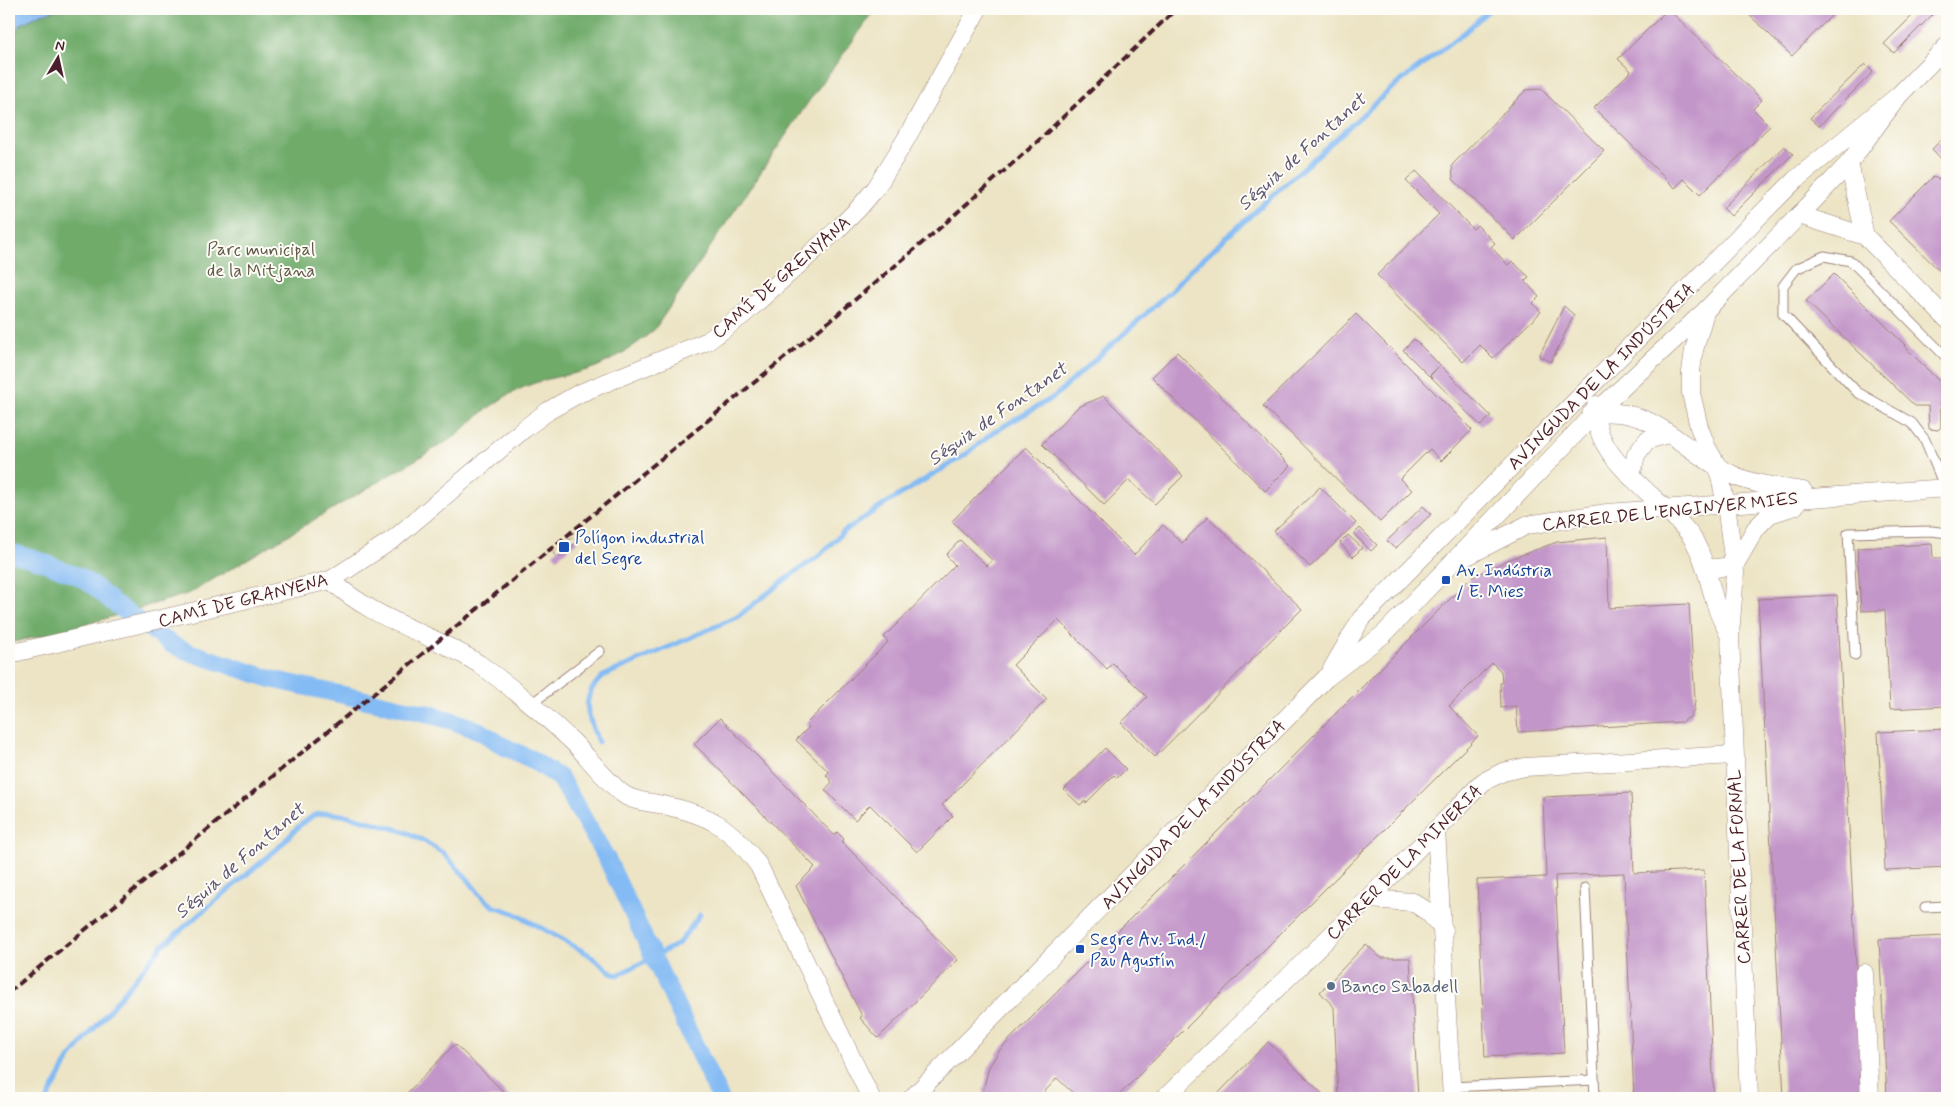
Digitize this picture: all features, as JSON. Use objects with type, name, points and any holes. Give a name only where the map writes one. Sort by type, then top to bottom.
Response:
[{"type":"street","name":"CAMÍ DE GRENYANA","points":[[451,489],[548,411],[578,394],[708,341],[744,314],[838,229],[858,210],[881,180],[906,139],[978,9]]},
{"type":"street","name":"AVINGUDA DE LA INDÚSTRIA","points":[[1326,678],[1361,619],[1795,180],[1898,95],[1947,46]]},
{"type":"street","name":"AVINGUDA DE LA INDÚSTRIA","points":[[916,1097],[1326,678],[1384,634],[1595,413],[1706,311],[1850,163],[1898,95]]},
{"type":"street","points":[[1850,163],[1865,236]]},
{"type":"street","points":[[1799,215],[1865,236],[1947,319]]},
{"type":"street","name":"CARRER DE LA FORNAL","points":[[1706,311],[1694,350],[1691,393],[1704,441],[1718,467],[1726,505],[1734,566],[1730,635],[1749,1098]]},
{"type":"street","name":"CARRER DE LA FORNAL","points":[[1600,377],[1595,413],[1606,447],[1631,477],[1690,535],[1702,554],[1719,612],[1730,635]]},
{"type":"street","name":"CARRER DE L'ENGINYER MIES","points":[[1557,420],[1595,413],[1624,413],[1652,422],[1729,473],[1759,484],[1834,495]]},
{"type":"street","points":[[1631,477],[1636,455],[1647,440],[1668,434]]},
{"type":"street","name":"CARRER DE L'ENGINYER MIES","points":[[1455,561],[1527,525],[1606,513],[1946,488]]},
{"type":"street","name":"CAMÍ DE GRANYENA","points":[[9,654],[332,580],[395,538],[451,489]]},
{"type":"street","points":[[1706,569],[1734,566],[1756,528],[1770,514],[1834,495]]},
{"type":"street","points":[[332,580],[339,587],[379,614],[438,641],[478,663],[572,742],[623,794],[632,798],[696,813],[710,819],[737,839],[748,850],[759,866],[871,1098]]},
{"type":"street","name":"CARRER DE LA MINERIA","points":[[1165,1098],[1368,899],[1483,782],[1503,772],[1526,766],[1734,755]]},
{"type":"street","points":[[1436,830],[1444,930],[1452,1092]]},
{"type":"street","points":[[1368,899],[1412,902],[1428,912],[1444,930]]},
{"type":"street","points":[[1864,973],[1870,1098]]},
{"type":"lane","points":[[1946,488],[1925,440],[1912,423],[1858,392],[1783,314],[1783,286],[1796,269],[1824,256],[1851,261],[1947,358]]},
{"type":"lane","points":[[1855,655],[1848,533],[1932,531],[1947,533]]},
{"type":"lane","points":[[530,705],[600,651]]},
{"type":"lane","points":[[1585,888],[1594,1098]]},
{"type":"lane","points":[[1925,907],[1947,906]]},
{"type":"lane","points":[[1452,1092],[1594,1080]]},
{"type":"green space","name":"Parc municipal de la Mitjana","points":[[59,9],[876,9],[809,101],[654,330],[640,341],[596,367],[540,381],[511,393],[482,413],[456,436],[190,593],[68,630],[9,643],[9,40],[21,24],[41,14]]},
{"type":"water","points":[[9,9],[59,9],[41,14],[21,24],[9,40]]},
{"type":"building","points":[[1668,9],[1762,100],[1753,109],[1770,126],[1700,195],[1684,179],[1675,188],[1594,108],[1631,71],[1618,59]]},
{"type":"building","points":[[1743,9],[1838,9],[1792,56]]},
{"type":"building","points":[[1919,9],[1938,9],[1894,53],[1884,44]]},
{"type":"building","points":[[1865,64],[1873,72],[1819,126],[1810,118]]},
{"type":"building","points":[[1541,89],[1604,151],[1515,240],[1453,179],[1452,165],[1526,90]]},
{"type":"building","points":[[1947,134],[1947,165],[1932,149]]},
{"type":"building","points":[[1784,146],[1793,154],[1731,216],[1723,208]]},
{"type":"building","points":[[1416,171],[1473,229],[1477,225],[1495,243],[1491,247],[1508,265],[1512,261],[1529,277],[1525,281],[1539,297],[1533,303],[1541,312],[1493,358],[1480,345],[1463,362],[1377,275],[1439,214],[1406,181]]},
{"type":"building","points":[[1933,177],[1947,183],[1947,278],[1889,221]]},
{"type":"building","points":[[1834,274],[1940,382],[1941,427],[1938,430],[1929,429],[1928,406],[1915,406],[1806,301]]},
{"type":"building","points":[[1564,306],[1574,315],[1551,362],[1539,356]]},
{"type":"building","points":[[1356,314],[1472,430],[1441,461],[1430,449],[1400,479],[1412,490],[1380,522],[1263,406]]},
{"type":"building","points":[[1414,339],[1491,416],[1481,426],[1430,376],[1438,367],[1429,376],[1403,350]]},
{"type":"building","points":[[1177,352],[1290,466],[1265,491],[1152,377]]},
{"type":"building","points":[[1104,396],[1183,476],[1155,504],[1129,480],[1104,505],[1042,444],[1078,407]]},
{"type":"building","points":[[1026,447],[1134,555],[1163,525],[1182,543],[1208,517],[1302,609],[1155,757],[1121,723],[1147,697],[1113,663],[1107,669],[1058,620],[1013,665],[1047,699],[942,805],[953,816],[917,852],[870,805],[855,820],[825,790],[832,782],[826,775],[829,772],[796,740],[809,727],[806,724],[888,642],[884,637],[955,565],[946,555],[960,540],[987,566],[992,560],[952,521]]},
{"type":"building","points":[[1320,487],[1356,523],[1310,567],[1274,531]]},
{"type":"building","points":[[1423,506],[1431,514],[1395,549],[1387,541]]},
{"type":"building","points":[[1360,528],[1377,545],[1371,551],[1354,534]]},
{"type":"building","points":[[1348,535],[1362,548],[1353,557],[1340,543]]},
{"type":"building","points":[[573,537],[577,542],[557,558],[553,553]]},
{"type":"building","points":[[1607,537],[1609,608],[1689,604],[1695,700],[1694,709],[1690,717],[1682,722],[1518,732],[1516,706],[1501,708],[1501,671],[1492,663],[1449,706],[1478,736],[1116,1098],[1078,1098],[1057,1078],[1039,1098],[984,1098],[983,1091],[989,1067],[999,1051],[1471,578],[1508,560],[1557,542]]},
{"type":"building","points":[[1932,544],[1933,558],[1947,558],[1947,706],[1890,709],[1885,610],[1861,611],[1857,548]]},
{"type":"building","points":[[1837,595],[1863,1098],[1784,1098],[1758,599]]},
{"type":"building","points":[[720,718],[834,835],[837,832],[844,839],[842,842],[958,960],[878,1038],[860,1018],[862,1016],[796,886],[815,867],[694,744]]},
{"type":"building","points":[[1947,729],[1947,867],[1885,870],[1878,732]]},
{"type":"building","points":[[1105,748],[1126,769],[1117,778],[1114,775],[1086,803],[1085,801],[1080,805],[1064,790]]},
{"type":"building","points":[[1631,793],[1634,873],[1704,870],[1714,1098],[1634,1098],[1624,873],[1555,876],[1564,1053],[1485,1057],[1477,880],[1546,877],[1543,797]]},
{"type":"building","points":[[1947,936],[1947,1098],[1887,1098],[1879,939]]},
{"type":"building","points":[[1366,944],[1381,958],[1410,958],[1418,1098],[1338,1098],[1334,1007],[1320,992]]},
{"type":"building","points":[[1268,1042],[1327,1098],[1214,1098]]},
{"type":"building","points":[[455,1044],[510,1098],[402,1098]]},
{"type":"waterway","name":"Séquia de Fontanet","points":[[598,742],[587,707],[590,692],[603,676],[737,617],[795,572],[818,557],[843,532],[965,455],[994,432],[1054,397],[1172,290],[1189,271],[1392,88],[1465,32],[1490,9]]},
{"type":"waterway","points":[[9,552],[40,561],[78,576],[171,644],[189,652],[271,679],[453,721],[480,731],[503,746],[531,759],[560,778],[607,859],[720,1098]]},
{"type":"waterway","name":"Séquia de Fontanet","points":[[48,1098],[69,1059],[163,945],[278,848],[299,826],[314,815],[328,813],[349,816],[403,831],[424,841],[443,853],[480,895],[493,906],[514,913],[588,954],[613,974],[618,975],[678,944],[700,915]]},
{"type":"railway","points":[[9,992],[838,314],[934,233],[1038,141],[1176,9]]},
{"type":"place","name":"Polígon industrial del Segre","points":[[564,547]]},
{"type":"place","name":"Av. Indústria / E. Mies","points":[[1446,580]]},
{"type":"place","name":"Segre Av. Ind./ Pau Agustín","points":[[1080,949]]},
{"type":"place","name":"Banco Sabadell","points":[[1331,986]]}]
